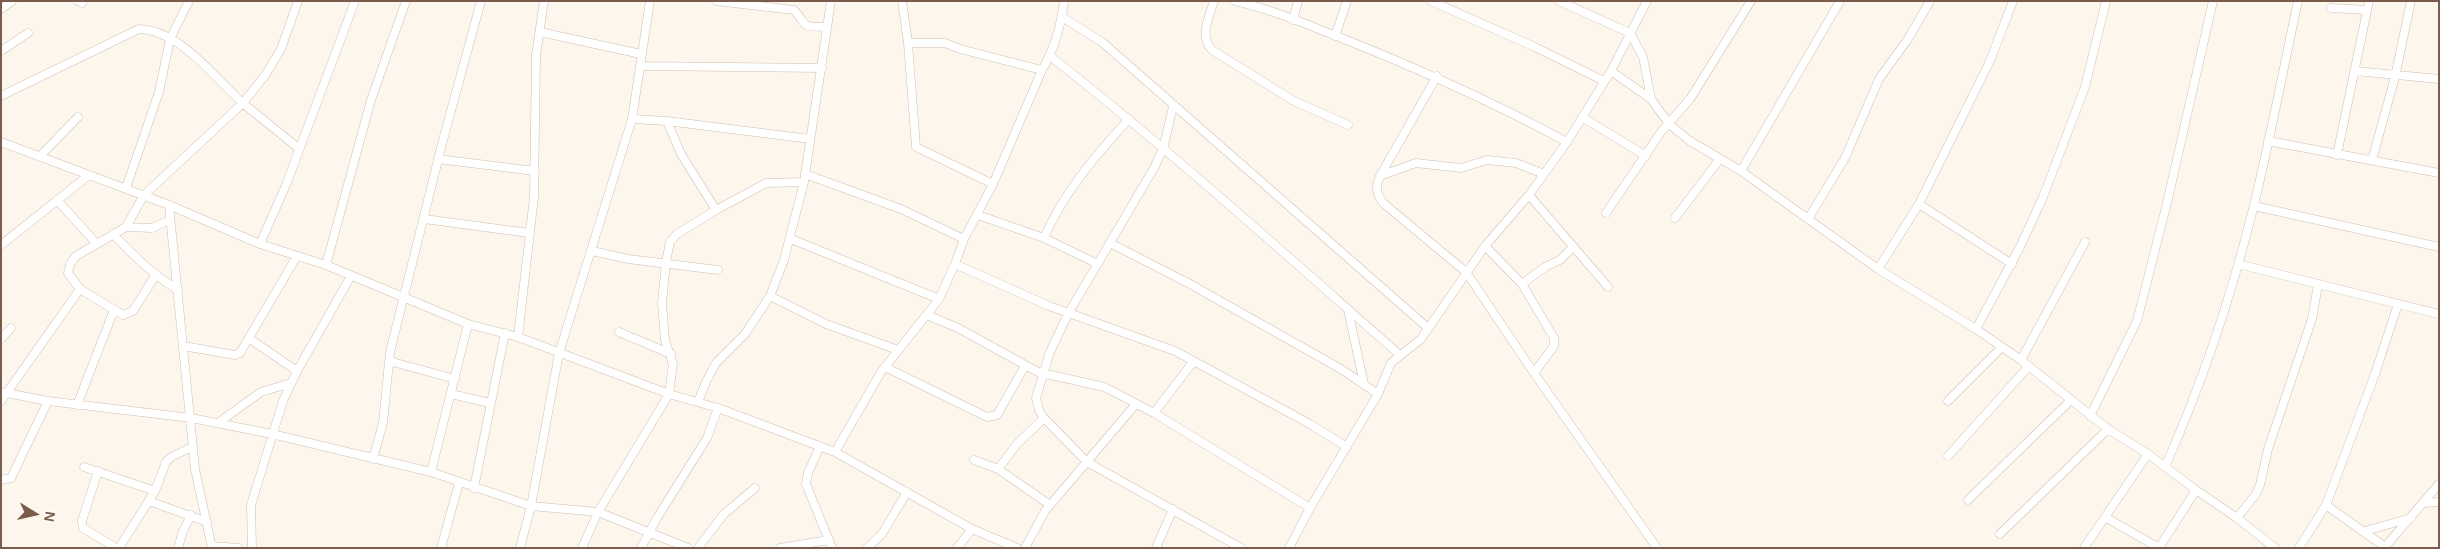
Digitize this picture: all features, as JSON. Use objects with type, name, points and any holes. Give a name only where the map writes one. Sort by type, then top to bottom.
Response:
[{"type":"street","points":[[1,8],[12,1]]},
{"type":"street","points":[[126,188],[159,92],[170,39],[189,1]]},
{"type":"street","points":[[126,227],[144,195],[243,103],[266,74],[282,49],[298,1]]},
{"type":"street","points":[[260,244],[286,185],[298,148],[355,1]]},
{"type":"street","points":[[326,265],[371,100],[406,1]]},
{"type":"street","points":[[372,459],[383,423],[390,362],[404,298],[438,159],[481,1]]},
{"type":"street","points":[[518,338],[535,171],[535,84],[544,1]]},
{"type":"street","points":[[520,548],[531,506],[560,353],[632,119],[650,1]]},
{"type":"street","points":[[716,1],[794,10],[801,22],[806,26],[827,27]]},
{"type":"street","points":[[698,402],[711,371],[726,352],[745,334],[770,296],[790,239],[804,178],[831,1]]},
{"type":"street","points":[[902,1],[908,43],[916,147],[993,184]]},
{"type":"street","points":[[835,452],[885,367],[939,299],[964,239],[993,184],[1059,35],[1064,1]]},
{"type":"street","points":[[1214,1],[1205,33],[1207,46],[1306,107],[1348,125]]},
{"type":"street","points":[[1235,1],[1261,8],[1437,76],[1524,118],[1567,142]]},
{"type":"street","points":[[1292,20],[1298,1]]},
{"type":"street","points":[[1335,36],[1347,1]]},
{"type":"street","points":[[1431,1],[1535,47],[1604,81]]},
{"type":"street","points":[[1559,1],[1630,33],[1643,57],[1651,99]]},
{"type":"street","points":[[1289,548],[1310,508],[1378,394],[1386,371],[1400,355],[1412,348],[1485,246],[1529,196],[1567,142],[1611,71],[1647,1]]},
{"type":"street","points":[[1606,213],[1669,124],[1690,99],[1751,1]]},
{"type":"street","points":[[1741,171],[1840,1]]},
{"type":"street","points":[[1808,219],[1846,158],[1879,79],[1908,39],[1930,1]]},
{"type":"street","points":[[1878,269],[1919,204],[1990,61],[2013,1]]},
{"type":"street","points":[[1976,329],[2012,264],[2034,218],[2084,87],[2106,1]]},
{"type":"street","points":[[2090,416],[2136,321],[2167,203],[2213,1]]},
{"type":"street","points":[[2165,466],[2189,414],[2238,264],[2254,206],[2298,1]]},
{"type":"street","points":[[2337,155],[2369,1]]},
{"type":"street","points":[[2372,160],[2395,76],[2411,1]]},
{"type":"street","points":[[2331,8],[2367,10]]},
{"type":"street","points":[[1062,17],[1102,42],[1173,107],[1428,328]]},
{"type":"street","points":[[1,96],[139,29],[155,32],[170,39],[194,57],[243,103],[298,148]]},
{"type":"street","points":[[540,32],[641,54]]},
{"type":"street","points":[[1,51],[28,33]]},
{"type":"street","points":[[908,43],[946,43],[960,49],[1042,70]]},
{"type":"street","points":[[1050,56],[1129,119],[1335,296],[1348,310],[1400,355]]},
{"type":"street","points":[[641,66],[822,68]]},
{"type":"street","points":[[1611,71],[1651,99],[1669,124],[1690,141],[1741,171],[1878,269],[1976,329],[2021,360],[2090,416],[2165,466],[2275,548]]},
{"type":"street","points":[[2355,71],[2439,79]]},
{"type":"street","points":[[1437,76],[1380,176],[1376,185],[1376,192],[1384,203],[1466,272],[1534,373],[1657,548]]},
{"type":"street","points":[[1173,107],[1163,149],[1068,314],[1042,374],[1036,398],[1044,418],[1087,462],[1241,548]]},
{"type":"street","points":[[1582,116],[1646,156]]},
{"type":"street","points":[[40,156],[78,117]]},
{"type":"street","points":[[632,119],[667,121],[810,139]]},
{"type":"street","points":[[1044,238],[1052,218],[1085,168],[1129,119]]},
{"type":"street","points":[[667,121],[681,154],[716,210]]},
{"type":"street","points":[[2268,141],[2439,173]]},
{"type":"street","points":[[1,142],[144,195],[260,244],[326,265],[468,324],[505,333],[669,394],[718,408],[820,446],[835,452],[972,528],[1017,548]]},
{"type":"street","points":[[438,159],[535,171]]},
{"type":"street","points":[[1380,176],[1416,163],[1462,168],[1487,160],[1516,163],[1544,174]]},
{"type":"street","points":[[1675,218],[1720,160]]},
{"type":"street","points":[[1,245],[89,175]]},
{"type":"street","points":[[582,548],[598,512],[669,394],[673,372],[671,354],[665,340],[662,324],[666,262],[670,242],[677,234],[766,183],[804,178],[901,209],[964,239]]},
{"type":"street","points":[[1529,196],[1608,288]]},
{"type":"street","points":[[57,200],[96,243]]},
{"type":"street","points":[[1919,204],[2012,264]]},
{"type":"street","points":[[169,205],[191,418],[194,469],[212,547],[238,548]]},
{"type":"street","points":[[2254,206],[2439,247]]},
{"type":"street","points":[[978,215],[1044,238],[1098,264]]},
{"type":"street","points":[[424,219],[529,233]]},
{"type":"street","points":[[155,276],[133,311],[123,315],[80,289],[68,273],[70,264],[76,256],[126,227],[152,228],[170,220]]},
{"type":"street","points":[[1,232],[9,237]]},
{"type":"street","points":[[113,234],[155,276],[178,290]]},
{"type":"street","points":[[790,239],[939,299]]},
{"type":"street","points":[[2021,360],[2085,242]]},
{"type":"street","points":[[1110,243],[1190,284],[1364,384],[1378,394]]},
{"type":"street","points":[[1485,246],[1522,284],[1555,341],[1554,346],[1534,373]]},
{"type":"street","points":[[1522,284],[1545,267],[1560,260],[1573,247]]},
{"type":"street","points":[[592,251],[628,259],[666,262],[718,270]]},
{"type":"street","points":[[184,346],[235,355],[240,353],[250,339],[297,256]]},
{"type":"street","points":[[955,264],[1068,314],[1160,344],[1310,424],[1347,447]]},
{"type":"street","points":[[2238,264],[2439,314]]},
{"type":"street","points":[[252,548],[251,505],[272,434],[297,371],[351,276]]},
{"type":"street","points":[[2237,518],[2256,494],[2260,485],[2268,449],[2312,319],[2318,285]]},
{"type":"street","points":[[1,401],[4,393],[80,289]]},
{"type":"street","points":[[770,296],[826,324],[898,350]]},
{"type":"street","points":[[2299,548],[2326,505],[2375,374],[2398,304]]},
{"type":"street","points":[[77,405],[114,310]]},
{"type":"street","points":[[1348,310],[1364,384]]},
{"type":"street","points":[[927,315],[958,328],[1042,374],[1104,387],[1154,413],[1310,508]]},
{"type":"street","points":[[431,472],[468,324]]},
{"type":"street","points":[[1,340],[11,328]]},
{"type":"street","points":[[619,332],[671,354]]},
{"type":"street","points":[[474,488],[505,333]]},
{"type":"street","points":[[250,339],[297,371]]},
{"type":"street","points":[[1948,401],[2001,348]]},
{"type":"street","points":[[390,362],[455,379]]},
{"type":"street","points":[[1154,413],[1193,362]]},
{"type":"street","points":[[885,367],[987,417],[992,417],[997,414],[1025,366]]},
{"type":"street","points":[[1948,456],[2029,366]]},
{"type":"street","points":[[218,423],[261,392],[291,383]]},
{"type":"street","points":[[4,393],[77,405],[191,418],[272,434],[431,472],[531,506],[598,512],[650,531],[688,548]]},
{"type":"street","points":[[451,394],[490,403]]},
{"type":"street","points":[[1,480],[11,478],[48,401]]},
{"type":"street","points":[[1968,500],[2070,401]]},
{"type":"street","points":[[1025,548],[1035,526],[1050,505],[1136,404]]},
{"type":"street","points":[[641,548],[707,438],[718,408]]},
{"type":"street","points":[[998,468],[1018,444],[1044,418]]},
{"type":"street","points":[[2000,534],[2108,429]]},
{"type":"street","points":[[780,548],[831,544],[806,484],[808,472],[820,446]]},
{"type":"street","points":[[98,471],[82,522],[83,528],[118,548],[149,501],[166,462],[171,456],[192,447]]},
{"type":"street","points":[[2084,548],[2148,454]]},
{"type":"street","points":[[974,460],[998,468],[1050,505]]},
{"type":"street","points":[[84,467],[154,491]]},
{"type":"street","points":[[441,548],[459,483]]},
{"type":"street","points":[[2326,505],[2365,531],[2384,547],[2439,484]]},
{"type":"street","points":[[698,548],[724,514],[755,488]]},
{"type":"street","points":[[2105,517],[2159,548],[2196,490]]},
{"type":"street","points":[[867,548],[885,530],[907,492]]},
{"type":"street","points":[[149,501],[207,522]]},
{"type":"street","points":[[2424,503],[2439,502]]},
{"type":"street","points":[[1156,548],[1174,509]]},
{"type":"street","points":[[178,548],[182,531],[192,515]]},
{"type":"street","points":[[2365,531],[2410,518]]},
{"type":"street","points":[[956,548],[972,528]]}]
